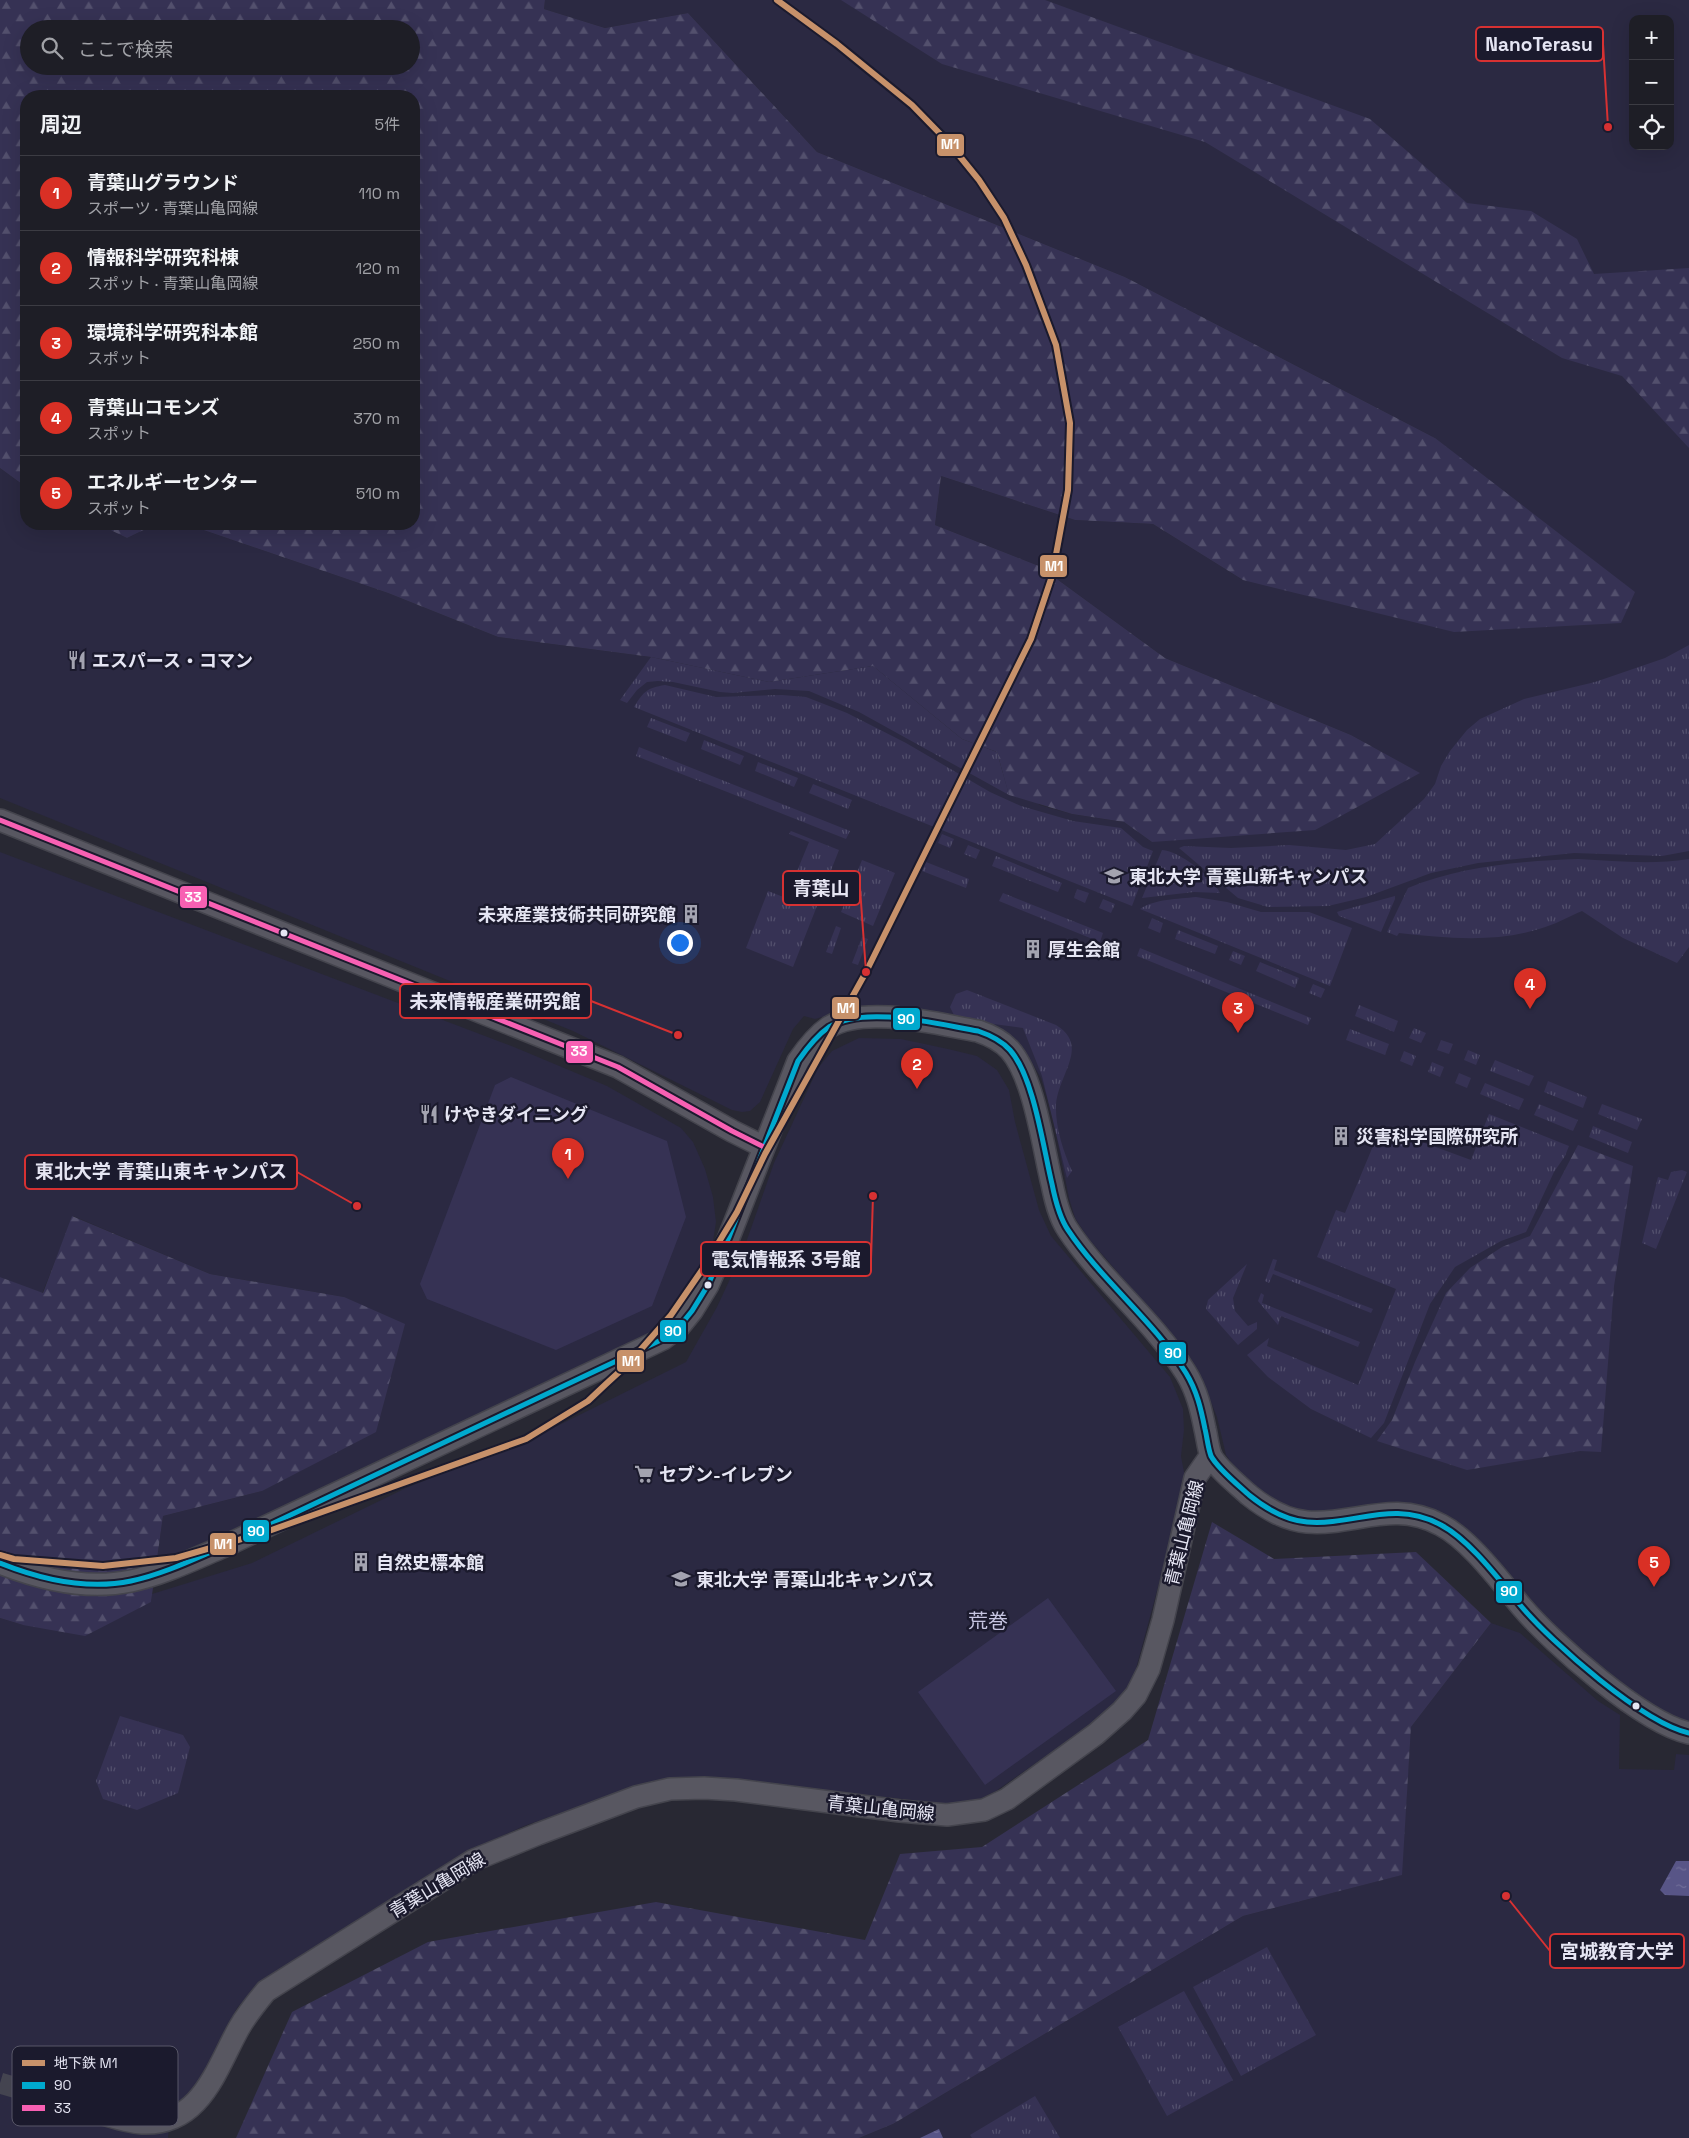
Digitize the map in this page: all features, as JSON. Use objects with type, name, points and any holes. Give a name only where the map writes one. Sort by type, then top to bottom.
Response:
[{"type":"street","points":[[0,820],[618,1067],[764,1147]]},
{"type":"street","points":[[0,1563],[21,1571],[64,1581],[97,1584],[130,1581],[163,1572],[225,1546],[663,1339],[679,1327],[692,1311],[708,1285],[733,1228],[798,1061],[811,1042],[828,1028],[843,1020],[869,1016],[978,1031],[993,1037],[1008,1047],[1018,1059],[1024,1072],[1054,1192],[1066,1228],[1184,1370],[1195,1389],[1201,1407],[1211,1456],[1251,1496],[1272,1511],[1292,1520],[1326,1522],[1383,1513],[1422,1518],[1441,1524],[1455,1534],[1486,1565],[1536,1623],[1603,1682],[1647,1713],[1677,1731],[1689,1733]]},
{"type":"street","name":"青葉山亀岡線","points":[[178,2116],[189,2111],[204,2095],[250,2009],[266,1991],[474,1860],[538,1834],[636,1798],[670,1789],[704,1788],[736,1790],[900,1811],[947,1815],[984,1810],[1007,1799],[1096,1734],[1122,1711],[1136,1695],[1148,1669],[1163,1620],[1195,1478],[1211,1456]]},
{"type":"shaded area","name":"東北大学 青葉山新キャンパス","points":[[545,0],[1689,0],[1689,1728],[1656,1709],[1575,1646],[1536,1612],[1468,1532],[1348,1509],[1316,1513],[1296,1511],[1278,1505],[1241,1476],[1226,1455],[1217,1417],[1198,1370],[1183,1348],[1088,1238],[1075,1218],[1069,1198],[1052,1114],[1041,1078],[1028,1056],[1015,1042],[852,1009],[815,1019],[804,1016],[793,1029],[760,1102],[750,1111],[732,1110],[573,1031],[0,798],[0,468],[20,483],[20,530],[110,530],[127,538],[144,530],[204,530],[388,593],[498,637],[651,657],[769,682],[873,666],[1040,805],[1072,814],[1124,822],[1152,842],[1419,773],[1351,735],[1165,658],[1039,566],[935,525],[941,476],[1075,520],[1153,524],[1243,580],[1435,438],[1125,277],[817,152],[688,13],[605,28],[544,9]]},
{"type":"shaded area","points":[[0,852],[514,1047],[607,1086],[681,1128],[693,1142],[705,1169],[713,1197],[716,1222],[712,1248],[699,1281],[680,1306],[647,1335],[156,1566],[163,1516],[262,1491],[344,1297],[210,1274],[73,1216],[42,1294],[0,1277]]},
{"type":"shaded area","name":"東北大学 青葉山北キャンパス","points":[[859,1038],[901,1039],[977,1056],[997,1070],[1009,1090],[1015,1122],[1039,1210],[1051,1236],[1170,1377],[1183,1409],[1184,1430],[1181,1456],[1186,1483],[1133,1680],[1126,1696],[1109,1712],[996,1791],[978,1800],[947,1804],[733,1780],[632,1788],[524,1826],[460,1855],[255,1988],[237,2008],[196,2092],[178,2103],[178,2046],[12,2046],[12,2126],[169,2126],[168,2138],[0,2138],[0,1618],[23,1625],[151,1602],[152,1594],[252,1563],[406,1488],[539,1435],[686,1362],[717,1307],[743,1251],[774,1163],[818,1068],[832,1051]]},
{"type":"shaded area","points":[[1491,1623],[1520,1633],[1598,1701],[1620,1715],[1619,1769],[1674,1770],[1676,1754],[1689,1755],[1689,2138],[859,2138],[893,2124],[1243,1916],[1401,1875],[1411,1727]]},
{"type":"green space","points":[[0,0],[545,0],[544,9],[605,28],[688,13],[817,152],[1125,277],[1435,438],[1635,592],[1621,623],[1454,632],[1243,580],[1153,524],[1075,520],[941,476],[935,525],[1039,566],[1165,658],[1351,735],[1420,773],[1315,830],[1152,842],[1124,822],[1072,814],[1009,795],[997,752],[962,739],[873,666],[769,682],[651,657],[498,637],[388,593],[204,530],[420,530],[420,90],[20,90],[20,483],[0,468]]},
{"type":"green space","points":[[841,0],[1045,0],[1370,119],[1467,203],[1531,211],[1577,239],[1594,274],[1689,268],[1689,448],[1622,376],[1562,358],[1205,142],[942,64]]},
{"type":"green space","points":[[110,530],[144,530],[127,538]]},
{"type":"green space","points":[[1689,645],[1689,851],[1662,856],[1574,853],[1478,863],[1431,873],[1366,897],[1328,906],[1268,907],[1238,898],[1179,848],[1184,846],[1231,848],[1289,845],[1346,850],[1375,844],[1424,799],[1435,784],[1441,766],[1450,751],[1467,730],[1480,719],[1524,699],[1595,682],[1665,658]]},
{"type":"green space","points":[[651,657],[769,682],[873,666],[962,739],[997,752],[1009,795],[859,712],[809,691],[775,689],[733,693],[658,681],[647,682],[637,690],[627,703],[620,700]]},
{"type":"green space","points":[[665,685],[716,697],[782,695],[806,697],[847,713],[906,743],[990,792],[1021,806],[1073,821],[1121,828],[1143,847],[1153,851],[1132,906],[634,707],[646,691]]},
{"type":"green space","points":[[651,718],[690,733],[686,742],[647,727]]},
{"type":"green space","points":[[704,740],[744,756],[740,765],[701,749]]},
{"type":"green space","points":[[639,747],[850,831],[846,839],[636,756]]},
{"type":"green space","points":[[758,762],[798,778],[794,787],[755,771]]},
{"type":"green space","points":[[813,784],[852,800],[848,809],[809,793]]},
{"type":"green space","points":[[791,831],[839,850],[793,967],[746,948],[768,891],[786,898],[809,842],[789,834]]},
{"type":"green space","points":[[942,834],[954,839],[950,848],[938,843]]},
{"type":"green space","points":[[968,845],[980,850],[976,859],[964,854]]},
{"type":"green space","points":[[1162,850],[1178,855],[1195,866],[1211,880],[1220,893],[1194,892],[1142,898]]},
{"type":"green space","points":[[996,856],[1062,883],[1058,892],[992,866]]},
{"type":"green space","points":[[1578,859],[1647,862],[1689,859],[1689,947],[1677,963],[1623,938],[1582,911],[1545,927],[1522,933],[1487,938],[1452,938],[1399,933],[1397,936],[1387,932],[1408,888],[1449,874],[1491,866]]},
{"type":"green space","points":[[862,860],[895,873],[873,926],[841,912]]},
{"type":"green space","points":[[926,862],[969,879],[966,888],[922,871]]},
{"type":"green space","points":[[1077,889],[1089,893],[1085,903],[1074,898]]},
{"type":"green space","points":[[1003,893],[1103,933],[1100,942],[999,901]]},
{"type":"green space","points":[[1395,896],[1381,932],[1339,916],[1337,912],[1340,911]]},
{"type":"green space","points":[[1196,897],[1227,902],[1261,912],[1309,912],[1352,928],[1330,986],[1140,909],[1159,901]]},
{"type":"green space","points":[[1103,899],[1115,904],[1111,913],[1099,908]]},
{"type":"green space","points":[[1152,918],[1163,923],[1160,933],[1148,928]]},
{"type":"green space","points":[[836,926],[841,928],[832,954],[826,952]]},
{"type":"green space","points":[[1178,930],[1218,946],[1215,954],[1175,939]]},
{"type":"green space","points":[[862,937],[868,939],[858,965],[852,963]]},
{"type":"green space","points":[[1140,948],[1311,1018],[1308,1025],[1137,956]]},
{"type":"green space","points":[[1233,951],[1245,956],[1241,965],[1229,960]]},
{"type":"green space","points":[[1260,962],[1299,978],[1295,988],[1256,971]]},
{"type":"green space","points":[[1313,984],[1325,989],[1321,998],[1309,993]]},
{"type":"green space","points":[[967,990],[1056,1025],[1066,1033],[1071,1042],[1070,1061],[1058,1093],[1056,1104],[1060,1138],[1072,1171],[1067,1178],[1042,1076],[1023,1028],[956,1019],[950,1007],[956,994]]},
{"type":"green space","points":[[1359,1005],[1398,1021],[1394,1032],[1355,1016]]},
{"type":"green space","points":[[1414,1028],[1426,1033],[1421,1043],[1409,1038]]},
{"type":"green space","points":[[1350,1029],[1389,1044],[1385,1055],[1346,1040]]},
{"type":"green space","points":[[1441,1040],[1453,1044],[1449,1054],[1437,1050]]},
{"type":"green space","points":[[1468,1050],[1480,1055],[1476,1065],[1464,1060]]},
{"type":"green space","points":[[1404,1051],[1416,1056],[1412,1066],[1400,1061]]},
{"type":"green space","points":[[1495,1060],[1534,1076],[1529,1086],[1490,1071]]},
{"type":"green space","points":[[1432,1062],[1444,1067],[1440,1077],[1428,1072]]},
{"type":"green space","points":[[1459,1073],[1471,1078],[1467,1088],[1455,1083]]},
{"type":"green space","points":[[511,1077],[667,1141],[686,1217],[652,1306],[556,1350],[427,1299],[420,1284],[495,1085]]},
{"type":"green space","points":[[1548,1081],[1587,1097],[1583,1108],[1544,1092]]},
{"type":"green space","points":[[1485,1083],[1524,1099],[1519,1110],[1480,1094]]},
{"type":"green space","points":[[1539,1104],[1578,1120],[1573,1131],[1534,1115]]},
{"type":"green space","points":[[1602,1104],[1642,1119],[1637,1130],[1598,1114]]},
{"type":"green space","points":[[1489,1114],[1569,1146],[1565,1156],[1554,1172],[1526,1232],[1501,1241],[1455,1267],[1430,1304],[1384,1423],[1371,1438],[1311,1409],[1268,1377],[1247,1355],[1269,1338],[1267,1346],[1358,1385],[1396,1289],[1317,1257],[1336,1210],[1345,1213],[1381,1127],[1471,1160]]},
{"type":"green space","points":[[1593,1126],[1632,1142],[1628,1153],[1589,1137]]},
{"type":"green space","points":[[1578,1145],[1633,1166],[1614,1286],[1601,1452],[1580,1451],[1467,1470],[1377,1441],[1392,1420],[1415,1362],[1446,1293],[1470,1268],[1502,1247],[1530,1236]]},
{"type":"green space","points":[[1682,1170],[1687,1172],[1656,1249],[1642,1243],[1658,1177],[1668,1180],[1671,1172]]},
{"type":"green space","points":[[72,1216],[210,1274],[344,1297],[405,1324],[376,1432],[262,1491],[163,1516],[151,1602],[85,1636],[23,1625],[0,1618],[0,1277],[43,1293]]},
{"type":"green space","points":[[1273,1259],[1277,1260],[1274,1270],[1373,1309],[1371,1313],[1273,1274],[1269,1283],[1265,1281]]},
{"type":"green space","points":[[1247,1264],[1233,1298],[1235,1311],[1248,1326],[1257,1322],[1257,1329],[1238,1345],[1206,1309],[1208,1300]]},
{"type":"green space","points":[[1261,1293],[1264,1295],[1262,1303],[1360,1342],[1358,1347],[1281,1316],[1278,1325],[1258,1301]]},
{"type":"green space","points":[[1212,1522],[1274,1559],[1416,1552],[1491,1623],[1411,1727],[1402,1875],[1243,1916],[893,2124],[859,2138],[236,2138],[292,2012],[428,1942],[656,1902],[865,1940],[900,1854],[982,1847],[1148,1740]]},
{"type":"green space","points":[[1048,1598],[1116,1691],[985,1785],[918,1692]]},
{"type":"green space","points":[[120,1716],[183,1735],[190,1747],[178,1793],[137,1810],[103,1799],[96,1781]]},
{"type":"green space","points":[[1267,1947],[1316,2035],[1241,2076],[1193,1987]]},
{"type":"green space","points":[[1184,1991],[1233,2080],[1167,2116],[1118,2027]]},
{"type":"green space","points":[[1035,2096],[1060,2138],[972,2138],[970,2135]]},
{"type":"water","points":[[1676,1861],[1689,1861],[1689,1896],[1665,1895],[1660,1890]]},
{"type":"water","points":[[939,2129],[943,2138],[920,2138]]},
{"type":"tunnel","points":[[0,2083],[12,2087]]},
{"type":"metro line","name":"M1","points":[[0,1555],[14,1559],[103,1566],[176,1558],[266,1532],[526,1439],[588,1401],[629,1363],[671,1315],[702,1270],[737,1212],[765,1154],[866,972],[1031,639],[1052,576],[1068,490],[1070,423],[1056,345],[1026,265],[1004,218],[979,180],[949,143],[912,105],[837,44],[777,0]]},
{"type":"transit line","name":"33","points":[[0,820],[618,1067],[764,1147]]},
{"type":"transit line","name":"90","points":[[0,1563],[48,1578],[98,1584],[131,1581],[179,1566],[663,1339],[679,1327],[692,1311],[708,1285],[729,1237],[798,1061],[805,1051],[829,1027],[844,1021],[862,1017],[902,1018],[978,1031],[995,1038],[1010,1050],[1025,1077],[1037,1113],[1056,1202],[1065,1225],[1081,1249],[1158,1335],[1186,1373],[1198,1400],[1211,1456],[1234,1482],[1269,1509],[1299,1521],[1324,1522],[1374,1515],[1406,1514],[1441,1525],[1463,1540],[1494,1573],[1535,1622],[1599,1680],[1648,1714],[1670,1726],[1689,1733]]},
{"type":"place","name":"NanoTerasu","points":[[1608,127]]},
{"type":"place","name":"エスパース・コマン","points":[[77,660]]},
{"type":"place","name":"東北大学 青葉山新キャンパス","points":[[1114,876]]},
{"type":"place","name":"未来産業技術共同研究館","points":[[691,914]]},
{"type":"place","name":"厚生会館","points":[[1033,949]]},
{"type":"place","name":"青葉山","points":[[866,972]]},
{"type":"place","name":"青葉山コモンズ","points":[[1530,1009]]},
{"type":"place","name":"環境科学研究科本館","points":[[1238,1033]]},
{"type":"place","name":"未来情報産業研究館","points":[[678,1035]]},
{"type":"place","name":"情報科学研究科棟","points":[[917,1089]]},
{"type":"place","name":"けやきダイニング","points":[[429,1114]]},
{"type":"place","name":"災害科学国際研究所","points":[[1341,1136]]},
{"type":"place","name":"青葉山グラウンド","points":[[568,1179]]},
{"type":"place","name":"電気情報系 3号館","points":[[873,1196]]},
{"type":"place","name":"東北大学 青葉山東キャンパス","points":[[357,1206]]},
{"type":"place","name":"セブン-イレブン","points":[[644,1474]]},
{"type":"place","name":"自然史標本館","points":[[361,1562]]},
{"type":"place","name":"東北大学 青葉山北キャンパス","points":[[681,1579]]},
{"type":"place","name":"エネルギーセンター","points":[[1654,1587]]},
{"type":"place","name":"宮城教育大学","points":[[1506,1896]]},
{"type":"district","name":"荒巻","points":[[988,1621]]}]
